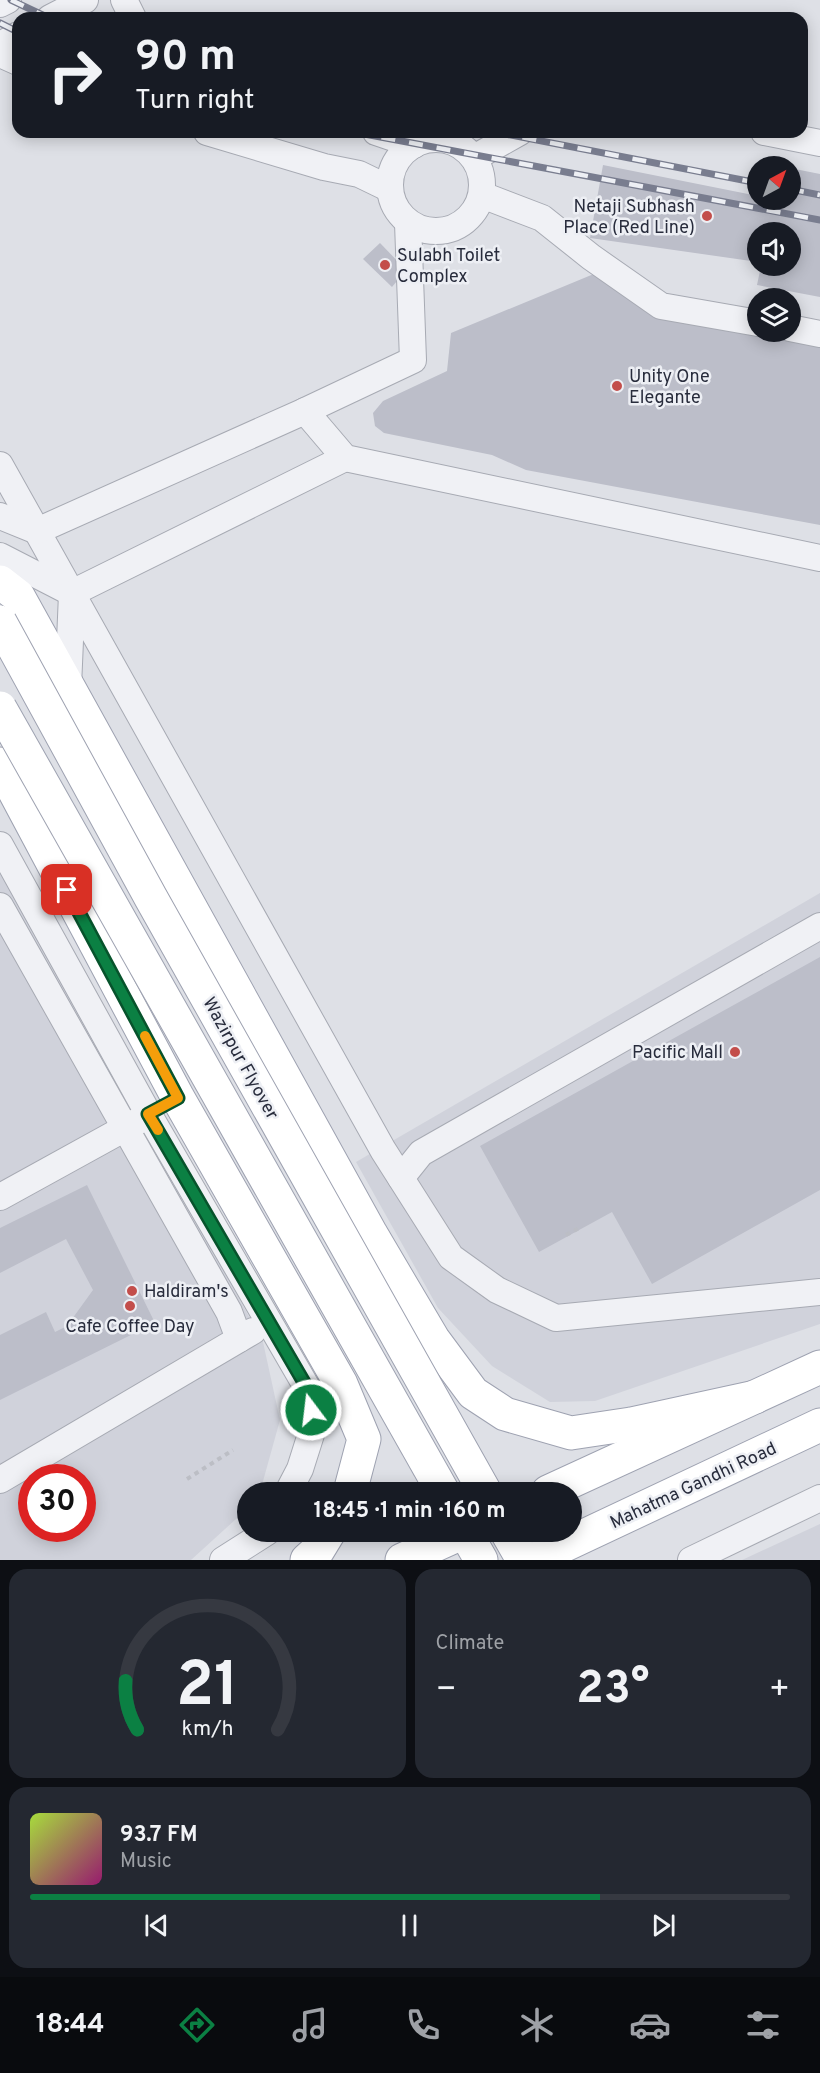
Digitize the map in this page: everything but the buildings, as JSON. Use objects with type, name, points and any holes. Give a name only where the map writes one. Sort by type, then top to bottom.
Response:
[{"type":"main road","points":[[0,582],[18,596],[371,1234],[434,1339],[473,1393],[505,1414],[571,1433],[631,1424],[755,1397]]},
{"type":"main road","name":"Wazirpur Flyover","points":[[0,622],[151,898],[479,1482]]},
{"type":"main road","points":[[0,708],[436,1482]]},
{"type":"main road","points":[[0,764],[178,1098],[341,1384],[364,1438],[353,1482]]},
{"type":"main road","points":[[319,1346],[411,1299]]},
{"type":"main road","points":[[571,1482],[820,1367]]},
{"type":"main road","name":"Mahatma Gandhi Road","points":[[533,1560],[820,1425]]},
{"type":"main road","points":[[307,1560],[318,1550],[322,1542]]},
{"type":"main road","points":[[402,1560],[442,1542]]},
{"type":"main road","points":[[470,1542],[481,1560]]},
{"type":"main road","points":[[513,1542],[523,1560]]},
{"type":"street","points":[[0,4],[8,0]]},
{"type":"street","points":[[62,12],[85,0]]},
{"type":"street","points":[[227,138],[324,167],[359,174],[390,189]]},
{"type":"street","points":[[394,138],[414,145]]},
{"type":"street","points":[[474,158],[509,138]]},
{"type":"street","points":[[798,138],[820,142]]},
{"type":"street","points":[[440,139],[464,148],[474,158],[480,169],[482,195],[470,218],[459,226],[433,232],[408,223],[399,213],[390,189],[395,163],[414,145],[440,139]]},
{"type":"street","points":[[482,195],[542,218],[591,257],[661,306],[747,321]]},
{"type":"street","points":[[0,516],[37,531],[413,360],[408,223]]},
{"type":"street","points":[[801,330],[820,334]]},
{"type":"street","points":[[305,411],[345,458],[820,558]]},
{"type":"street","points":[[72,593],[345,458]]},
{"type":"street","points":[[0,465],[383,1150],[452,1257],[497,1290],[556,1318],[820,1292]]},
{"type":"street","points":[[0,556],[72,593]]},
{"type":"street","points":[[68,687],[72,593]]},
{"type":"street","points":[[0,845],[148,1114],[309,1391],[313,1428],[300,1469],[293,1482]]},
{"type":"street","points":[[0,906],[229,1312],[239,1339]]},
{"type":"street","points":[[402,1178],[421,1153],[820,926]]},
{"type":"street","points":[[0,1197],[126,1129],[178,1098]]},
{"type":"street","points":[[0,1479],[268,1321]]},
{"type":"street","points":[[691,1560],[820,1498]]},
{"type":"street","points":[[223,1560],[251,1542]]},
{"type":"path","points":[[566,1234],[581,1227]]},
{"type":"path","points":[[187,1479],[233,1450]]},
{"type":"shaded area","points":[[0,866],[263,1342],[280,1420],[263,1482],[237,1482],[237,1518],[191,1560],[0,1560]]},
{"type":"shaded area","points":[[820,893],[820,1324],[595,1401],[550,1402],[492,1366],[438,1308],[356,1162]]},
{"type":"shaded area","points":[[820,1524],[820,1560],[742,1560]]},
{"type":"railway","points":[[11,0],[36,12]]},
{"type":"railway","points":[[0,23],[12,29]]},
{"type":"railway","points":[[386,138],[820,220]]},
{"type":"railway","points":[[526,138],[747,181]]},
{"type":"railway","points":[[801,191],[820,195]]},
{"type":"slow traffic","points":[[145,1036],[178,1098],[148,1114],[158,1130]]},
{"type":"place","name":"Netaji Subhash Place (Red Line)","points":[[707,216]]},
{"type":"place","name":"Sulabh Toilet Complex","points":[[385,265]]},
{"type":"place","name":"Unity One Elegante","points":[[617,386]]},
{"type":"place","name":"Pacific Mall","points":[[735,1052]]},
{"type":"place","name":"Haldiram's","points":[[132,1291]]},
{"type":"place","name":"Cafe Coffee Day","points":[[130,1306]]},
{"type":"route","points":[[67,890],[178,1098],[148,1114],[309,1391],[311,1410]]}]
